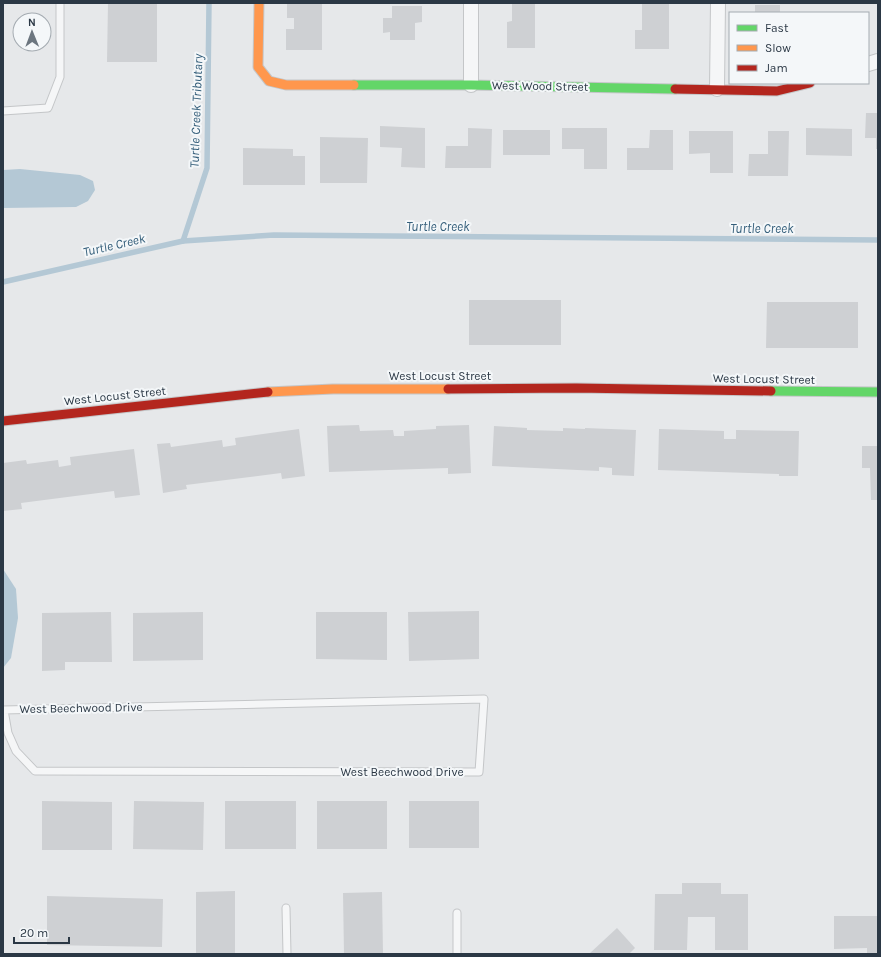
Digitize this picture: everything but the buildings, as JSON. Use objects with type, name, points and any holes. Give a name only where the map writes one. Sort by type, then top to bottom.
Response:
[{"type":"street","name":"West Wood Street","points":[[259,3],[258,67],[269,81],[286,85],[471,85],[777,91],[806,84]]},
{"type":"street","points":[[471,3],[471,85]]},
{"type":"street","points":[[717,89],[718,3]]},
{"type":"street","name":"West Locust Street","points":[[3,421],[267,392],[333,389],[576,388],[878,392]]},
{"type":"lane","points":[[3,111],[48,108],[60,77],[60,3]]},
{"type":"lane","name":"West Beechwood Drive","points":[[484,699],[479,772],[35,771],[16,751],[8,733],[3,710],[484,699]]},
{"type":"lane","points":[[286,908],[287,954]]},
{"type":"lane","points":[[457,954],[458,913]]},
{"type":"water","points":[[20,169],[80,175],[93,181],[95,190],[88,201],[76,207],[3,208],[3,170]]},
{"type":"water","points":[[3,569],[16,589],[18,618],[11,658],[3,668]]},
{"type":"waterway","name":"Turtle Creek Tributary","points":[[183,241],[207,168],[209,3]]},
{"type":"waterway","name":"Turtle Creek","points":[[3,282],[183,241],[274,235],[878,240]]},
{"type":"traffic: fast","points":[[354,85],[471,85],[675,89]]},
{"type":"traffic: fast","points":[[771,391],[878,392]]},
{"type":"traffic: slow","points":[[259,3],[258,67],[269,81],[286,85],[354,85]]},
{"type":"traffic: slow","points":[[268,392],[333,389],[448,389]]},
{"type":"traffic: jam","points":[[675,89],[777,91],[806,84]]},
{"type":"traffic: jam","points":[[448,389],[576,388],[771,391]]},
{"type":"traffic: jam","points":[[3,421],[268,392]]}]
